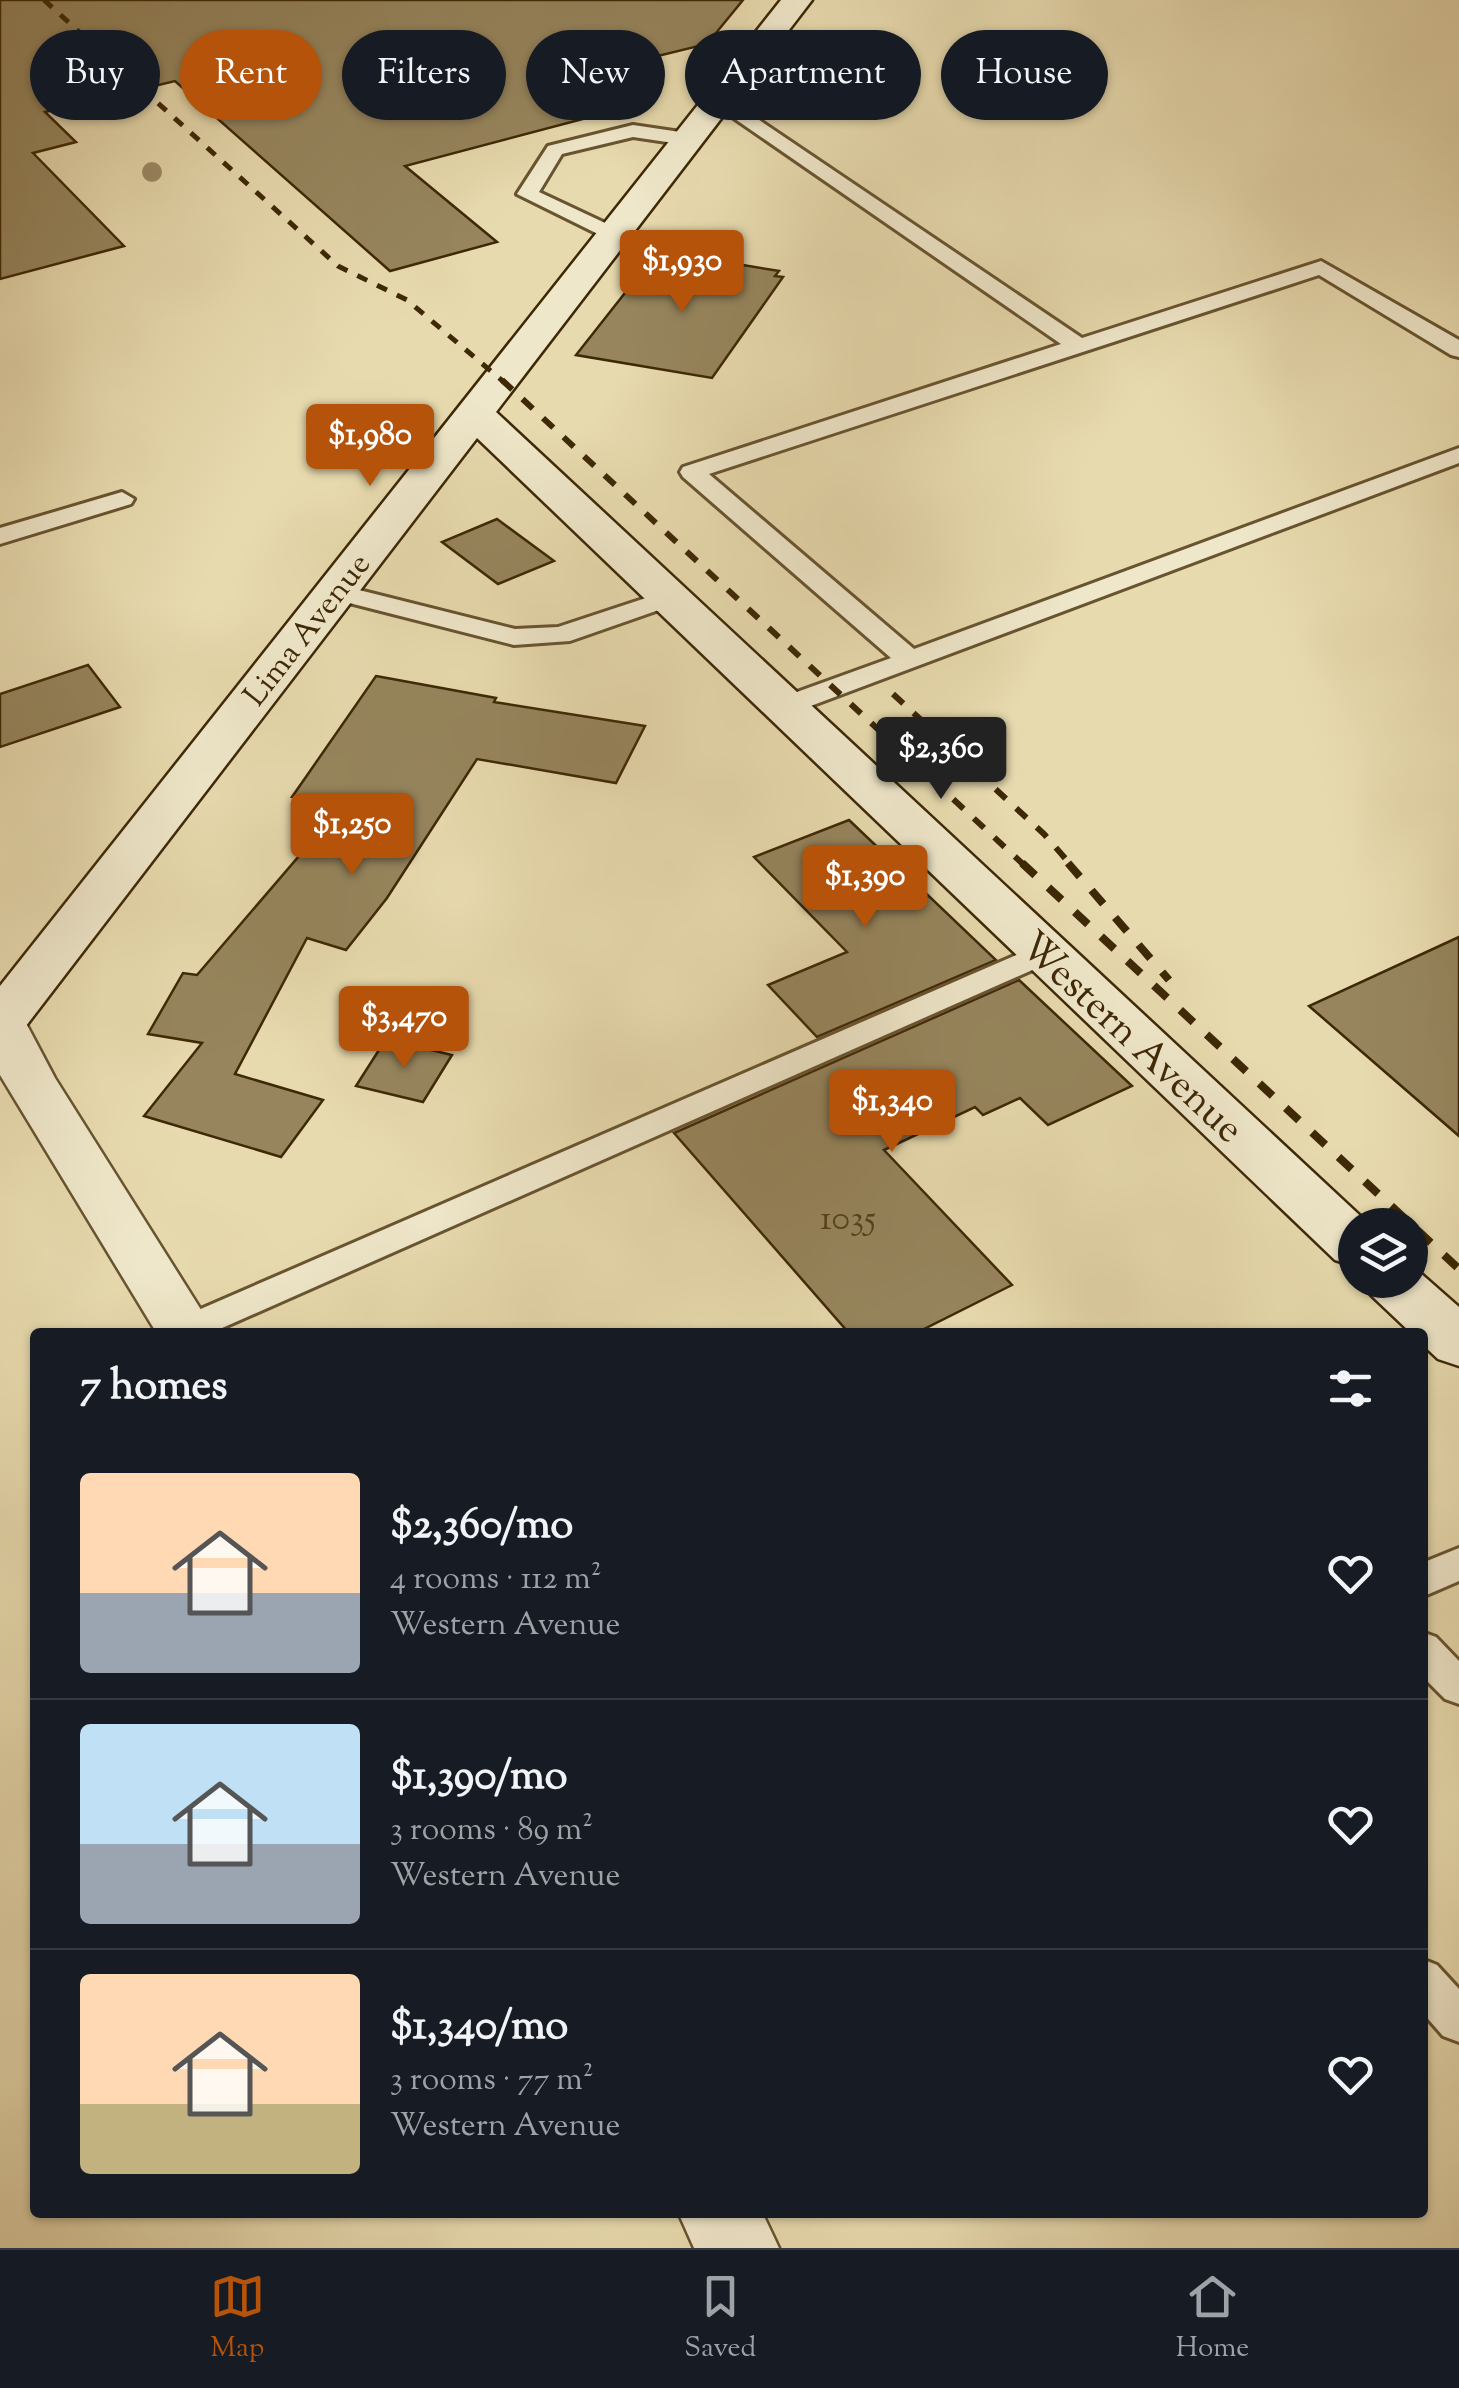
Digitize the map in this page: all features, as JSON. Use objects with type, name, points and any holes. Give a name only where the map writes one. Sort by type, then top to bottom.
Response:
[{"type":"main road","name":"Lima Avenue","points":[[774,30],[797,0]]},
{"type":"main road","name":"Lima Avenue","points":[[0,1022],[703,120]]},
{"type":"main road","name":"Western Avenue","points":[[475,414],[1338,1229]]},
{"type":"main road","points":[[0,1022],[32,1083],[184,1328]]},
{"type":"main road","points":[[1411,1298],[1459,1343]]},
{"type":"main road","points":[[720,2218],[739,2248]]},
{"type":"lane","points":[[748,120],[1079,346]]},
{"type":"lane","points":[[613,234],[527,194],[555,150],[633,131],[688,139]]},
{"type":"lane","points":[[910,660],[692,472],[1320,267],[1459,350]]},
{"type":"lane","points":[[782,706],[1459,455]]},
{"type":"lane","points":[[0,536],[122,500]]},
{"type":"lane","points":[[335,592],[387,602],[514,638],[561,635],[667,599]]},
{"type":"lane","points":[[193,1328],[1044,953]]},
{"type":"lane","points":[[1428,1578],[1459,1564]]},
{"type":"lane","points":[[1428,1655],[1459,1687]]},
{"type":"lane","points":[[1428,1986],[1459,2021]]},
{"type":"building","points":[[0,0],[743,0],[718,30],[685,30],[685,49],[665,54],[665,30],[526,30],[526,120],[579,120],[405,166],[497,242],[390,271],[219,120],[322,120],[322,30],[180,30],[180,85],[175,81],[160,85],[160,30],[30,30],[30,120],[53,120],[76,142],[33,153],[124,246],[0,279]]},
{"type":"building","points":[[658,251],[779,271],[775,276],[783,277],[712,378],[576,355]]},
{"type":"building","points":[[497,519],[554,561],[498,584],[442,542]]},
{"type":"building","points":[[88,665],[120,707],[0,747],[0,694]]},
{"type":"building","points":[[376,676],[496,698],[494,702],[645,726],[616,783],[477,759],[387,898],[346,950],[307,938],[235,1074],[323,1100],[281,1157],[144,1116],[202,1043],[148,1034],[183,973],[197,975],[341,807],[292,797]]},
{"type":"building","points":[[849,820],[996,960],[817,1037],[768,985],[847,952],[754,857]]},
{"type":"building","points":[[1459,937],[1459,1136],[1309,1006]]},
{"type":"building","points":[[1019,980],[1132,1086],[1048,1125],[1020,1098],[983,1115],[975,1107],[884,1150],[1012,1285],[926,1328],[845,1328],[674,1133]]},
{"type":"building","points":[[386,1039],[452,1055],[423,1102],[356,1086]]},
{"type":"railway","points":[[44,0],[338,266],[407,300],[505,383]]},
{"type":"railway","points":[[502,380],[1024,865]]},
{"type":"railway","points":[[893,694],[1044,834],[1071,865]]},
{"type":"railway","points":[[1022,863],[1459,1269]]},
{"type":"railway","points":[[1068,863],[1169,980]]}]
